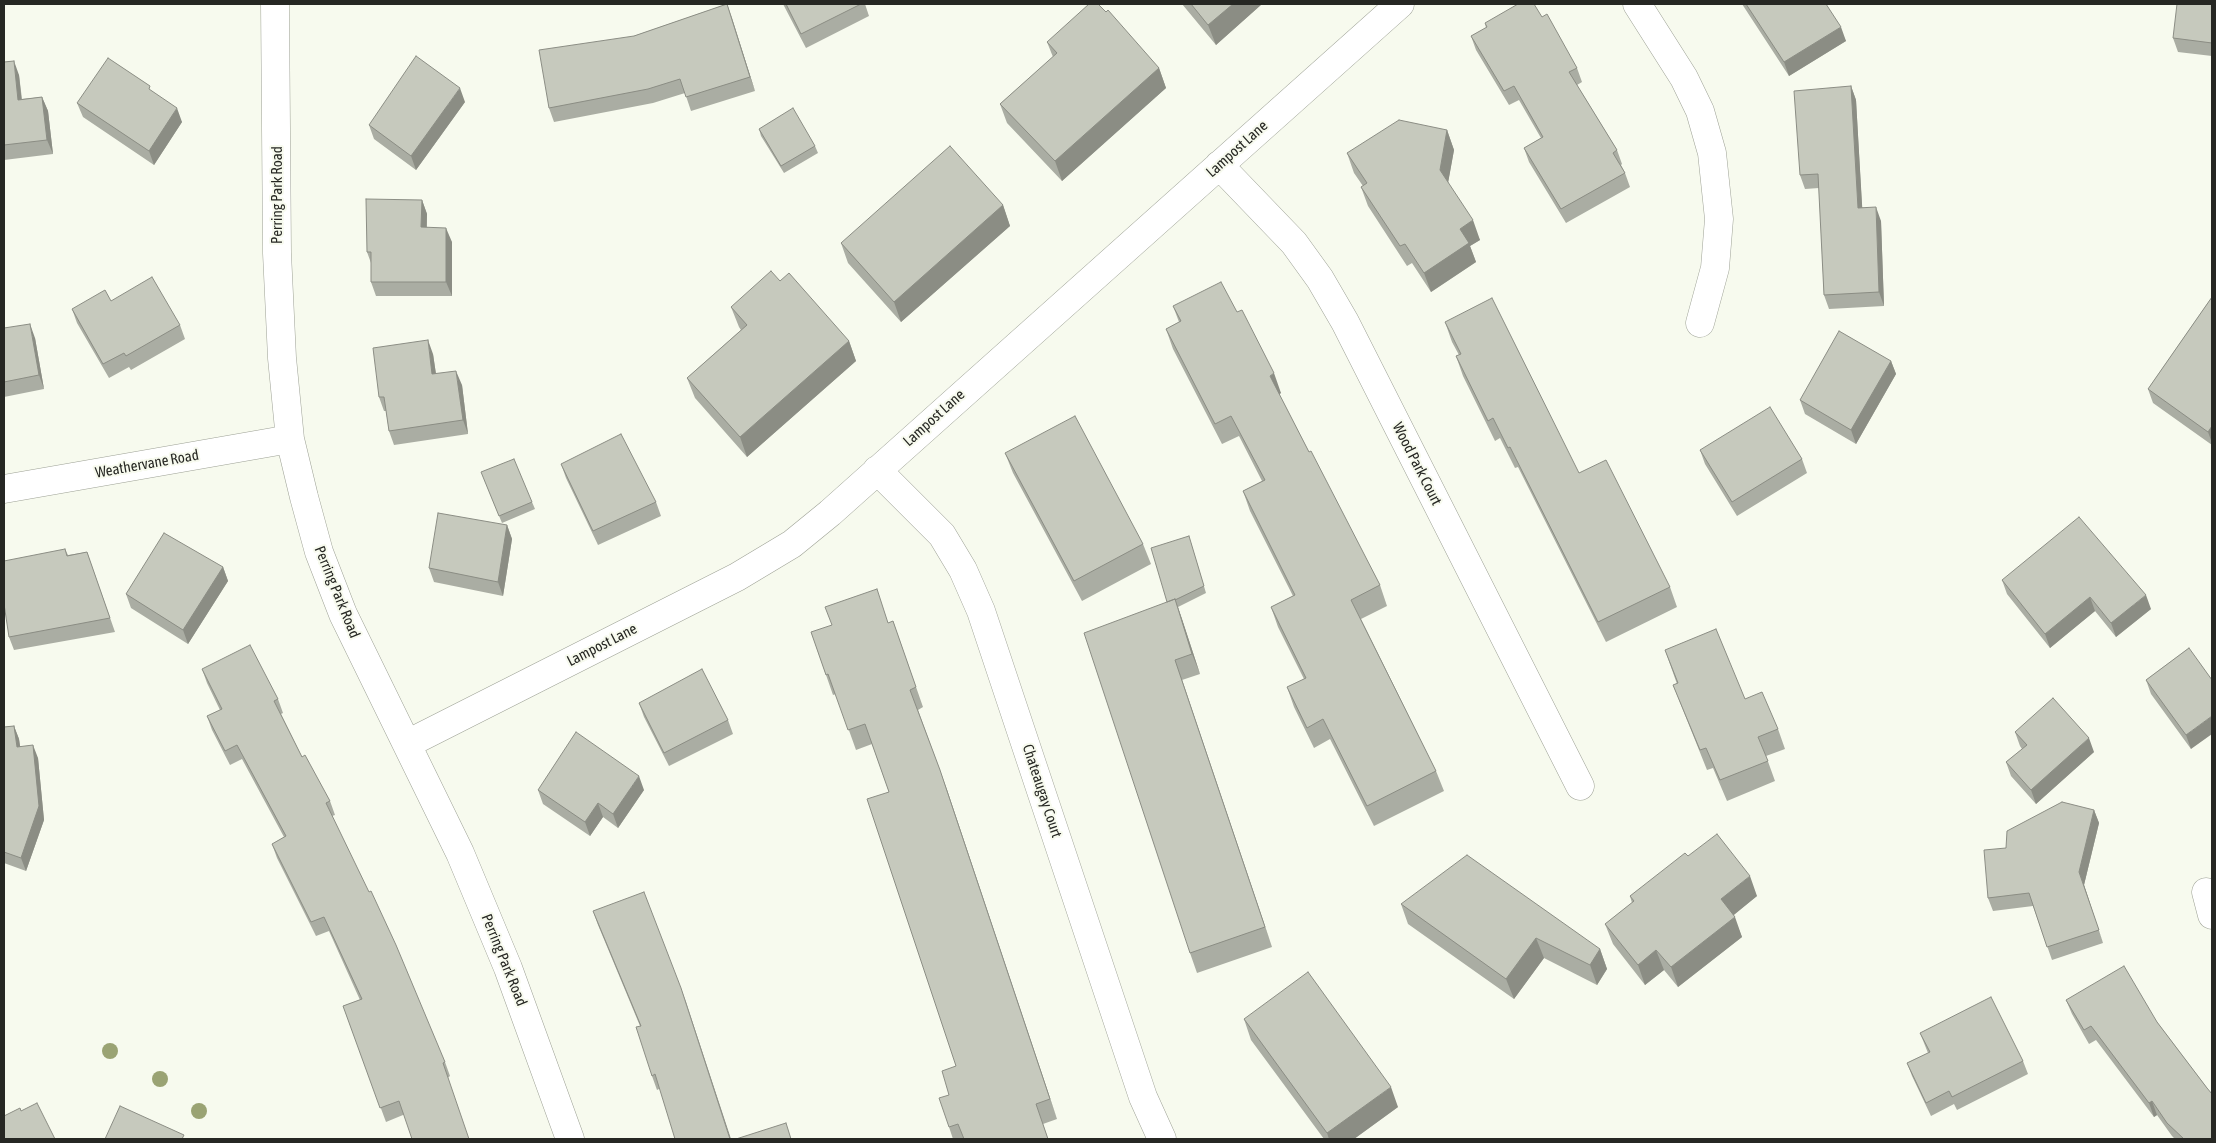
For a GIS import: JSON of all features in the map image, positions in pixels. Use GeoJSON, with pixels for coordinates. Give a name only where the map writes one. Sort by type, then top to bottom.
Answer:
{"type":"FeatureCollection","features":[{"type":"Feature","properties":{"kind":"street","name":"Perring Park Road"},"geometry":{"type":"LineString","coordinates":[[276,4],[277,254],[282,358],[290,439],[304,497],[322,560],[343,614],[460,853],[504,959],[551,1082],[570,1139]]}},
{"type":"Feature","properties":{"kind":"street","name":"Lampost Lane"},"geometry":{"type":"LineString","coordinates":[[407,744],[737,577],[792,544],[830,513],[1400,4]]}},
{"type":"Feature","properties":{"kind":"street"},"geometry":{"type":"LineString","coordinates":[[1636,4],[1684,78],[1700,111],[1712,153],[1719,219],[1715,268],[1700,323]]}},
{"type":"Feature","properties":{"kind":"street","name":"Wood Park Court"},"geometry":{"type":"LineString","coordinates":[[1219,165],[1294,243],[1320,279],[1341,314],[1580,786]]}},
{"type":"Feature","properties":{"kind":"street","name":"Weathervane Road"},"geometry":{"type":"LineString","coordinates":[[4,489],[290,439]]}},
{"type":"Feature","properties":{"kind":"street","name":"Chateaugay Court"},"geometry":{"type":"LineString","coordinates":[[876,470],[942,535],[963,570],[981,611],[1143,1097],[1162,1139]]}},
{"type":"Feature","properties":{"kind":"building"},"geometry":{"type":"Polygon","coordinates":[[[727,4],[750,77],[686,97],[680,79],[648,89],[549,108],[539,50],[634,36],[727,4]]]}},
{"type":"Feature","properties":{"kind":"building"},"geometry":{"type":"Polygon","coordinates":[[[786,4],[861,4],[801,34],[786,4]]]}},
{"type":"Feature","properties":{"kind":"building"},"geometry":{"type":"Polygon","coordinates":[[[1089,4],[1098,4],[1106,12],[1108,10],[1159,68],[1055,161],[1000,104],[1057,53],[1047,42],[1089,4]]]}},
{"type":"Feature","properties":{"kind":"building"},"geometry":{"type":"Polygon","coordinates":[[[1191,4],[1233,4],[1208,25],[1191,4]]]}},
{"type":"Feature","properties":{"kind":"building"},"geometry":{"type":"Polygon","coordinates":[[[1518,4],[1534,4],[1542,17],[1547,14],[1577,68],[1569,72],[1617,150],[1613,153],[1625,173],[1561,209],[1524,148],[1543,137],[1514,86],[1504,91],[1471,36],[1487,27],[1485,23],[1518,4]]]}},
{"type":"Feature","properties":{"kind":"building"},"geometry":{"type":"Polygon","coordinates":[[[1746,4],[1826,4],[1841,27],[1784,62],[1746,4]]]}},
{"type":"Feature","properties":{"kind":"building"},"geometry":{"type":"Polygon","coordinates":[[[2177,4],[2212,4],[2212,43],[2173,38],[2177,4]]]}},
{"type":"Feature","properties":{"kind":"building"},"geometry":{"type":"Polygon","coordinates":[[[416,56],[460,88],[411,156],[369,125],[416,56]]]}},
{"type":"Feature","properties":{"kind":"building"},"geometry":{"type":"Polygon","coordinates":[[[108,58],[150,86],[149,89],[177,108],[149,151],[77,103],[108,58]]]}},
{"type":"Feature","properties":{"kind":"building"},"geometry":{"type":"Polygon","coordinates":[[[14,61],[18,100],[42,97],[47,140],[4,145],[4,62],[14,61]]]}},
{"type":"Feature","properties":{"kind":"building"},"geometry":{"type":"Polygon","coordinates":[[[1851,86],[1858,208],[1876,207],[1879,292],[1824,295],[1818,174],[1800,175],[1794,91],[1851,86]]]}},
{"type":"Feature","properties":{"kind":"building"},"geometry":{"type":"Polygon","coordinates":[[[793,108],[815,146],[781,166],[759,129],[793,108]]]}},
{"type":"Feature","properties":{"kind":"building"},"geometry":{"type":"Polygon","coordinates":[[[1399,120],[1447,130],[1440,170],[1473,220],[1460,229],[1469,243],[1424,273],[1405,244],[1400,246],[1361,187],[1367,183],[1347,153],[1399,120]]]}},
{"type":"Feature","properties":{"kind":"building"},"geometry":{"type":"Polygon","coordinates":[[[950,146],[1003,205],[894,302],[841,243],[950,146]]]}},
{"type":"Feature","properties":{"kind":"building"},"geometry":{"type":"Polygon","coordinates":[[[366,199],[422,200],[421,227],[446,228],[446,282],[371,282],[371,252],[367,252],[366,199]]]}},
{"type":"Feature","properties":{"kind":"building"},"geometry":{"type":"Polygon","coordinates":[[[771,271],[780,281],[789,273],[849,341],[740,437],[687,378],[747,325],[731,307],[771,271]]]}},
{"type":"Feature","properties":{"kind":"building"},"geometry":{"type":"Polygon","coordinates":[[[152,277],[180,325],[126,356],[124,353],[103,364],[72,309],[105,290],[111,301],[152,277]]]}},
{"type":"Feature","properties":{"kind":"building"},"geometry":{"type":"Polygon","coordinates":[[[1221,282],[1237,312],[1242,310],[1274,373],[1270,376],[1380,585],[1351,600],[1436,771],[1367,806],[1323,719],[1307,728],[1287,687],[1306,678],[1271,607],[1295,595],[1243,491],[1265,480],[1231,416],[1215,424],[1166,329],[1181,321],[1173,306],[1221,282]]]}},
{"type":"Feature","properties":{"kind":"building"},"geometry":{"type":"Polygon","coordinates":[[[2212,297],[2212,426],[2208,432],[2148,389],[2212,297]]]}},
{"type":"Feature","properties":{"kind":"building"},"geometry":{"type":"Polygon","coordinates":[[[1492,298],[1579,473],[1606,460],[1670,587],[1598,622],[1510,447],[1508,448],[1493,418],[1488,421],[1456,356],[1461,354],[1445,322],[1492,298]]]}},
{"type":"Feature","properties":{"kind":"building"},"geometry":{"type":"Polygon","coordinates":[[[30,324],[39,375],[4,382],[4,328],[30,324]]]}},
{"type":"Feature","properties":{"kind":"building"},"geometry":{"type":"Polygon","coordinates":[[[1839,331],[1891,361],[1851,430],[1800,400],[1839,331]]]}},
{"type":"Feature","properties":{"kind":"building"},"geometry":{"type":"Polygon","coordinates":[[[428,340],[432,374],[456,371],[463,420],[389,431],[384,397],[379,397],[373,348],[428,340]]]}},
{"type":"Feature","properties":{"kind":"building"},"geometry":{"type":"Polygon","coordinates":[[[1770,407],[1802,459],[1732,502],[1700,450],[1770,407]]]}},
{"type":"Feature","properties":{"kind":"building"},"geometry":{"type":"Polygon","coordinates":[[[1075,416],[1143,544],[1074,581],[1005,453],[1075,416]]]}},
{"type":"Feature","properties":{"kind":"building"},"geometry":{"type":"Polygon","coordinates":[[[621,434],[656,502],[593,531],[561,464],[621,434]]]}},
{"type":"Feature","properties":{"kind":"building"},"geometry":{"type":"Polygon","coordinates":[[[514,459],[532,502],[499,516],[481,472],[514,459]]]}},
{"type":"Feature","properties":{"kind":"building"},"geometry":{"type":"Polygon","coordinates":[[[438,513],[507,525],[498,582],[429,568],[438,513]]]}},
{"type":"Feature","properties":{"kind":"building"},"geometry":{"type":"Polygon","coordinates":[[[2079,517],[2146,595],[2111,623],[2090,597],[2045,634],[2002,580],[2079,517]]]}},
{"type":"Feature","properties":{"kind":"building"},"geometry":{"type":"Polygon","coordinates":[[[164,533],[223,567],[183,630],[126,594],[164,533]]]}},
{"type":"Feature","properties":{"kind":"building"},"geometry":{"type":"Polygon","coordinates":[[[1189,536],[1204,586],[1167,602],[1151,548],[1189,536]]]}},
{"type":"Feature","properties":{"kind":"building"},"geometry":{"type":"Polygon","coordinates":[[[65,549],[67,556],[87,552],[110,618],[9,637],[4,604],[4,561],[65,549]]]}},
{"type":"Feature","properties":{"kind":"building"},"geometry":{"type":"Polygon","coordinates":[[[877,589],[888,623],[893,621],[916,687],[910,690],[940,770],[1050,1099],[1036,1104],[1048,1139],[964,1139],[958,1124],[949,1127],[939,1098],[949,1095],[942,1071],[956,1066],[867,799],[889,792],[865,724],[848,730],[811,632],[832,625],[825,607],[877,589]]]}},
{"type":"Feature","properties":{"kind":"building"},"geometry":{"type":"Polygon","coordinates":[[[1175,599],[1192,654],[1175,660],[1265,927],[1190,953],[1084,633],[1175,599]]]}},
{"type":"Feature","properties":{"kind":"building"},"geometry":{"type":"Polygon","coordinates":[[[1716,629],[1745,699],[1762,692],[1778,729],[1758,737],[1768,761],[1720,780],[1706,748],[1700,750],[1673,685],[1678,683],[1665,650],[1716,629]]]}},
{"type":"Feature","properties":{"kind":"building"},"geometry":{"type":"Polygon","coordinates":[[[250,645],[278,699],[274,701],[302,757],[305,755],[330,801],[326,803],[396,945],[445,1062],[443,1063],[469,1139],[412,1139],[399,1101],[380,1108],[343,1006],[362,999],[324,917],[311,922],[272,844],[286,836],[237,745],[225,751],[207,716],[222,709],[202,669],[250,645]]]}},
{"type":"Feature","properties":{"kind":"building"},"geometry":{"type":"Polygon","coordinates":[[[2189,648],[2212,680],[2212,716],[2186,735],[2146,680],[2189,648]]]}},
{"type":"Feature","properties":{"kind":"building"},"geometry":{"type":"Polygon","coordinates":[[[702,669],[728,720],[664,753],[639,703],[702,669]]]}},
{"type":"Feature","properties":{"kind":"building"},"geometry":{"type":"Polygon","coordinates":[[[2053,698],[2089,738],[2031,790],[2006,762],[2027,745],[2015,732],[2053,698]]]}},
{"type":"Feature","properties":{"kind":"building"},"geometry":{"type":"Polygon","coordinates":[[[14,726],[17,747],[33,745],[39,806],[21,858],[4,852],[4,727],[14,726]]]}},
{"type":"Feature","properties":{"kind":"building"},"geometry":{"type":"Polygon","coordinates":[[[576,732],[639,776],[613,814],[598,803],[585,822],[538,790],[576,732]]]}},
{"type":"Feature","properties":{"kind":"building"},"geometry":{"type":"Polygon","coordinates":[[[2062,802],[2094,810],[2079,872],[2099,930],[2047,947],[2029,893],[1988,898],[1984,850],[2006,848],[2007,831],[2062,802]]]}},
{"type":"Feature","properties":{"kind":"building"},"geometry":{"type":"Polygon","coordinates":[[[1717,834],[1750,876],[1721,899],[1735,917],[1671,967],[1656,950],[1638,965],[1605,924],[1634,901],[1630,896],[1685,853],[1688,856],[1717,834]]]}},
{"type":"Feature","properties":{"kind":"building"},"geometry":{"type":"Polygon","coordinates":[[[1467,855],[1600,949],[1590,965],[1536,938],[1506,979],[1401,904],[1467,855]]]}},
{"type":"Feature","properties":{"kind":"building"},"geometry":{"type":"Polygon","coordinates":[[[644,892],[681,988],[730,1139],[675,1139],[655,1074],[652,1076],[636,1027],[641,1026],[593,911],[644,892]]]}},
{"type":"Feature","properties":{"kind":"building"},"geometry":{"type":"Polygon","coordinates":[[[2124,966],[2157,1022],[2212,1094],[2212,1139],[2184,1139],[2167,1123],[2152,1101],[2149,1103],[2091,1026],[2084,1030],[2066,1000],[2124,966]]]}},
{"type":"Feature","properties":{"kind":"building"},"geometry":{"type":"Polygon","coordinates":[[[1308,972],[1391,1087],[1327,1133],[1244,1019],[1308,972]]]}},
{"type":"Feature","properties":{"kind":"building"},"geometry":{"type":"Polygon","coordinates":[[[1991,997],[2023,1061],[1952,1097],[1949,1091],[1926,1103],[1907,1063],[1930,1052],[1920,1033],[1991,997]]]}},
{"type":"Feature","properties":{"kind":"building"},"geometry":{"type":"Polygon","coordinates":[[[37,1103],[55,1139],[4,1139],[4,1116],[20,1108],[21,1111],[37,1103]]]}},
{"type":"Feature","properties":{"kind":"building"},"geometry":{"type":"Polygon","coordinates":[[[120,1106],[184,1135],[182,1139],[105,1139],[120,1106]]]}},
{"type":"Feature","properties":{"kind":"building"},"geometry":{"type":"Polygon","coordinates":[[[786,1123],[791,1139],[736,1139],[786,1123]]]}}]}
